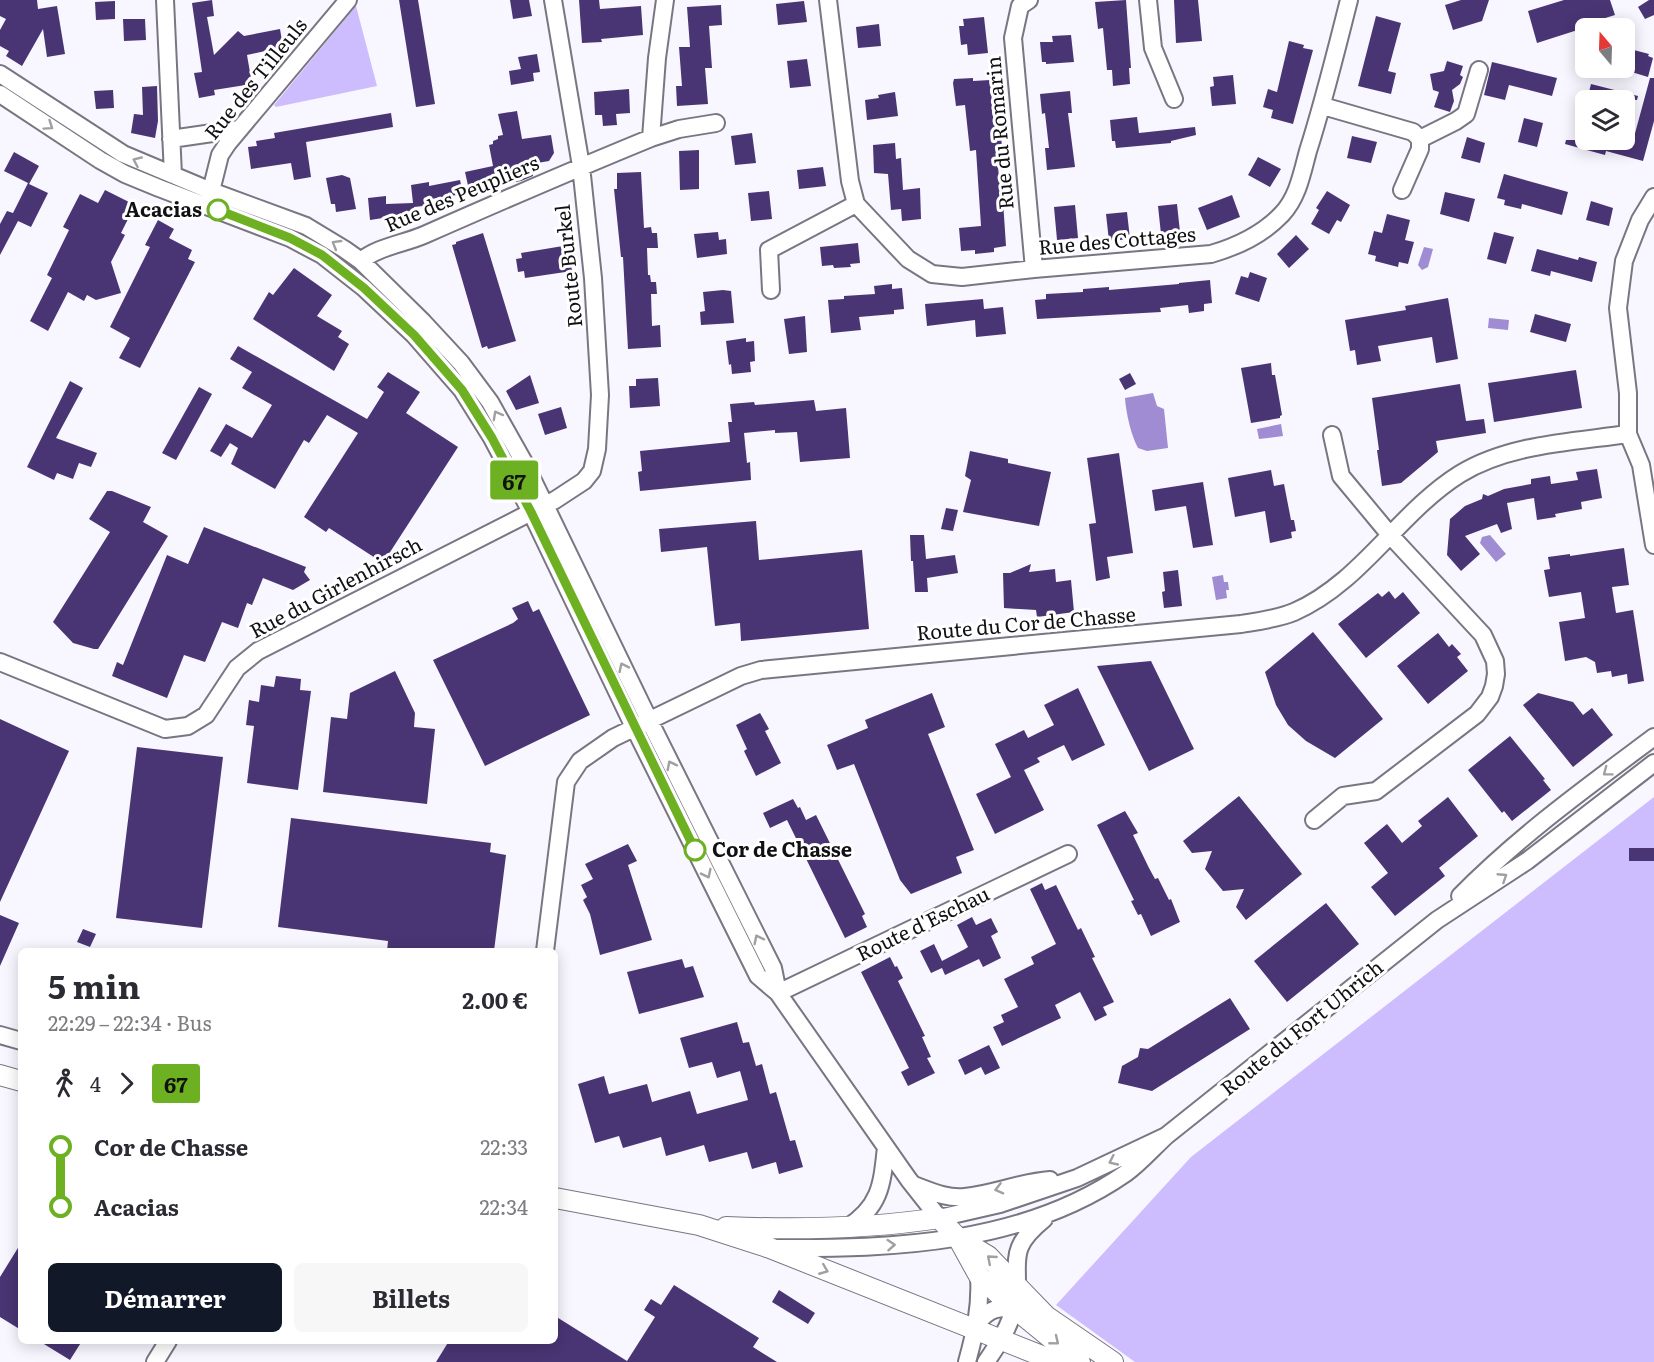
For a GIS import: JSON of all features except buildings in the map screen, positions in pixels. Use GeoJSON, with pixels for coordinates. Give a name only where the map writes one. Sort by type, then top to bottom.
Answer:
{"type":"FeatureCollection","features":[{"type":"Feature","properties":{"kind":"main road"},"geometry":{"type":"LineString","coordinates":[[0,1075],[18,1081]]}},
{"type":"Feature","properties":{"kind":"main road","name":"Route du Fort Uhrich"},"geometry":{"type":"LineString","coordinates":[[558,1199],[699,1226],[770,1248]]}},
{"type":"Feature","properties":{"kind":"main road"},"geometry":{"type":"LineString","coordinates":[[939,1218],[958,1238],[979,1276],[1080,1362]]}},
{"type":"Feature","properties":{"kind":"main road","name":"Route du Fort Uhrich"},"geometry":{"type":"LineString","coordinates":[[699,1226],[773,1229],[847,1228],[893,1225],[939,1218]]}},
{"type":"Feature","properties":{"kind":"main road"},"geometry":{"type":"LineString","coordinates":[[958,1238],[988,1256],[1046,1316],[1113,1362]]}},
{"type":"Feature","properties":{"kind":"main road"},"geometry":{"type":"LineString","coordinates":[[770,1248],[977,1326],[1000,1339],[1057,1362]]}},
{"type":"Feature","properties":{"kind":"street"},"geometry":{"type":"LineString","coordinates":[[165,0],[173,175]]}},
{"type":"Feature","properties":{"kind":"street","name":"Rue des Tilleuls"},"geometry":{"type":"LineString","coordinates":[[211,191],[220,155],[228,143],[348,0]]}},
{"type":"Feature","properties":{"kind":"street","name":"Route Burkel"},"geometry":{"type":"LineString","coordinates":[[537,508],[568,493],[588,477],[597,449],[600,395],[596,313],[581,166],[553,0]]}},
{"type":"Feature","properties":{"kind":"street"},"geometry":{"type":"LineString","coordinates":[[651,138],[657,58],[665,0]]}},
{"type":"Feature","properties":{"kind":"street"},"geometry":{"type":"LineString","coordinates":[[771,290],[768,250],[856,204],[847,159],[828,0]]}},
{"type":"Feature","properties":{"kind":"street","name":"Rue du Romarin"},"geometry":{"type":"LineString","coordinates":[[1029,0],[1020,6],[1013,38],[1034,269]]}},
{"type":"Feature","properties":{"kind":"street"},"geometry":{"type":"LineString","coordinates":[[1148,0],[1153,48],[1174,99]]}},
{"type":"Feature","properties":{"kind":"street","name":"Rue des Cottages"},"geometry":{"type":"LineString","coordinates":[[856,204],[908,259],[932,274],[962,277],[1211,255],[1238,246],[1263,231],[1283,213],[1298,189],[1323,106],[1349,0]]}},
{"type":"Feature","properties":{"kind":"street"},"geometry":{"type":"LineString","coordinates":[[1420,139],[1466,114],[1479,70]]}},
{"type":"Feature","properties":{"kind":"street"},"geometry":{"type":"LineString","coordinates":[[0,74],[123,154],[211,191],[306,226],[361,261],[423,321],[461,363],[490,402],[526,466],[537,508]]}},
{"type":"Feature","properties":{"kind":"street"},"geometry":{"type":"LineString","coordinates":[[0,94],[125,174],[290,238],[322,255],[364,288],[414,335],[462,390],[537,508],[641,724],[773,968],[778,993],[912,1184],[939,1218]]}},
{"type":"Feature","properties":{"kind":"street"},"geometry":{"type":"LineString","coordinates":[[1323,106],[1413,132],[1420,139],[1420,149],[1402,190]]}},
{"type":"Feature","properties":{"kind":"street","name":"Rue des Peupliers"},"geometry":{"type":"LineString","coordinates":[[361,261],[368,255],[417,238],[651,138],[679,129],[716,123]]}},
{"type":"Feature","properties":{"kind":"street"},"geometry":{"type":"LineString","coordinates":[[171,139],[240,129]]}},
{"type":"Feature","properties":{"kind":"street"},"geometry":{"type":"LineString","coordinates":[[1654,197],[1640,220],[1631,242],[1621,279],[1618,308],[1628,393],[1628,434],[1641,465],[1654,545]]}},
{"type":"Feature","properties":{"kind":"street","name":"Route du Cor de Chasse"},"geometry":{"type":"LineString","coordinates":[[545,948],[566,782],[580,760],[641,724],[741,676],[761,670],[1264,621],[1295,612],[1311,603],[1348,575],[1445,484],[1482,463],[1521,450],[1628,434]]}},
{"type":"Feature","properties":{"kind":"street"},"geometry":{"type":"LineString","coordinates":[[1314,820],[1343,796],[1376,791],[1477,714],[1486,704],[1494,686],[1496,674],[1495,661],[1483,635],[1390,536],[1341,476],[1332,435]]}},
{"type":"Feature","properties":{"kind":"street","name":"Rue du Girlenhirsch"},"geometry":{"type":"LineString","coordinates":[[0,662],[165,729],[188,726],[206,715],[237,668],[258,651],[537,508]]}},
{"type":"Feature","properties":{"kind":"street","name":"Route du Fort Uhrich"},"geometry":{"type":"LineString","coordinates":[[1437,920],[1483,873],[1551,814],[1654,736]]}},
{"type":"Feature","properties":{"kind":"street","name":"Route du Fort Uhrich"},"geometry":{"type":"LineString","coordinates":[[770,1248],[836,1248],[958,1238],[1000,1230],[1051,1213],[1087,1196],[1128,1172],[1166,1136],[1437,920],[1527,861],[1654,763]]}},
{"type":"Feature","properties":{"kind":"street","name":"Route d'Eschau"},"geometry":{"type":"LineString","coordinates":[[778,993],[1068,854]]}},
{"type":"Feature","properties":{"kind":"street"},"geometry":{"type":"LineString","coordinates":[[0,1035],[18,1040]]}},
{"type":"Feature","properties":{"kind":"street","name":"Route du Fort Uhrich"},"geometry":{"type":"LineString","coordinates":[[939,1218],[1000,1204],[1077,1178],[1166,1136]]}},
{"type":"Feature","properties":{"kind":"street"},"geometry":{"type":"LineString","coordinates":[[847,1228],[867,1212],[882,1187],[886,1147]]}},
{"type":"Feature","properties":{"kind":"street","name":"Route du Fort Uhrich"},"geometry":{"type":"LineString","coordinates":[[912,1184],[937,1194],[964,1198],[1033,1181],[1077,1178]]}},
{"type":"Feature","properties":{"kind":"street"},"geometry":{"type":"LineString","coordinates":[[986,1362],[1000,1339],[1014,1308],[1018,1287],[1016,1262],[1022,1240],[1029,1230],[1051,1213]]}},
{"type":"Feature","properties":{"kind":"street"},"geometry":{"type":"LineString","coordinates":[[967,1362],[977,1326],[980,1297],[979,1276]]}},
{"type":"Feature","properties":{"kind":"street"},"geometry":{"type":"LineString","coordinates":[[977,1326],[987,1311],[996,1308],[1028,1309],[1046,1316]]}},
{"type":"Feature","properties":{"kind":"street"},"geometry":{"type":"LineString","coordinates":[[155,1362],[166,1344]]}},
{"type":"Feature","properties":{"kind":"shaded area"},"geometry":{"type":"Polygon","coordinates":[[[356,6],[377,86],[276,107],[274,105],[356,6]]]}},
{"type":"Feature","properties":{"kind":"shaded area"},"geometry":{"type":"Polygon","coordinates":[[[1424,247],[1433,249],[1428,267],[1422,270],[1418,265],[1424,247]]]}},
{"type":"Feature","properties":{"kind":"shaded area"},"geometry":{"type":"Polygon","coordinates":[[[1489,318],[1509,320],[1508,330],[1488,328],[1489,318]]]}},
{"type":"Feature","properties":{"kind":"shaded area"},"geometry":{"type":"Polygon","coordinates":[[[1153,393],[1157,406],[1164,409],[1168,448],[1147,451],[1138,448],[1135,443],[1125,398],[1153,393]]]}},
{"type":"Feature","properties":{"kind":"shaded area"},"geometry":{"type":"Polygon","coordinates":[[[1281,424],[1283,436],[1259,439],[1257,429],[1281,424]]]}},
{"type":"Feature","properties":{"kind":"shaded area"},"geometry":{"type":"Polygon","coordinates":[[[1490,535],[1506,554],[1496,562],[1480,543],[1482,537],[1490,535]]]}},
{"type":"Feature","properties":{"kind":"shaded area"},"geometry":{"type":"Polygon","coordinates":[[[1223,575],[1224,582],[1228,582],[1227,598],[1216,600],[1212,577],[1223,575]]]}},
{"type":"Feature","properties":{"kind":"shaded area"},"geometry":{"type":"Polygon","coordinates":[[[1654,797],[1654,1362],[1135,1362],[1056,1305],[1191,1157],[1654,797]]]}},
{"type":"Feature","properties":{"kind":"bus line","name":"67"},"geometry":{"type":"LineString","coordinates":[[218,210],[290,238],[322,255],[364,288],[414,335],[462,390],[492,438],[531,512],[695,850]]}},
{"type":"Feature","properties":{"kind":"place","name":"Acacias"},"geometry":{"type":"Point","coordinates":[218,210]}},
{"type":"Feature","properties":{"kind":"place","name":"Cor de Chasse"},"geometry":{"type":"Point","coordinates":[695,850]}}]}
